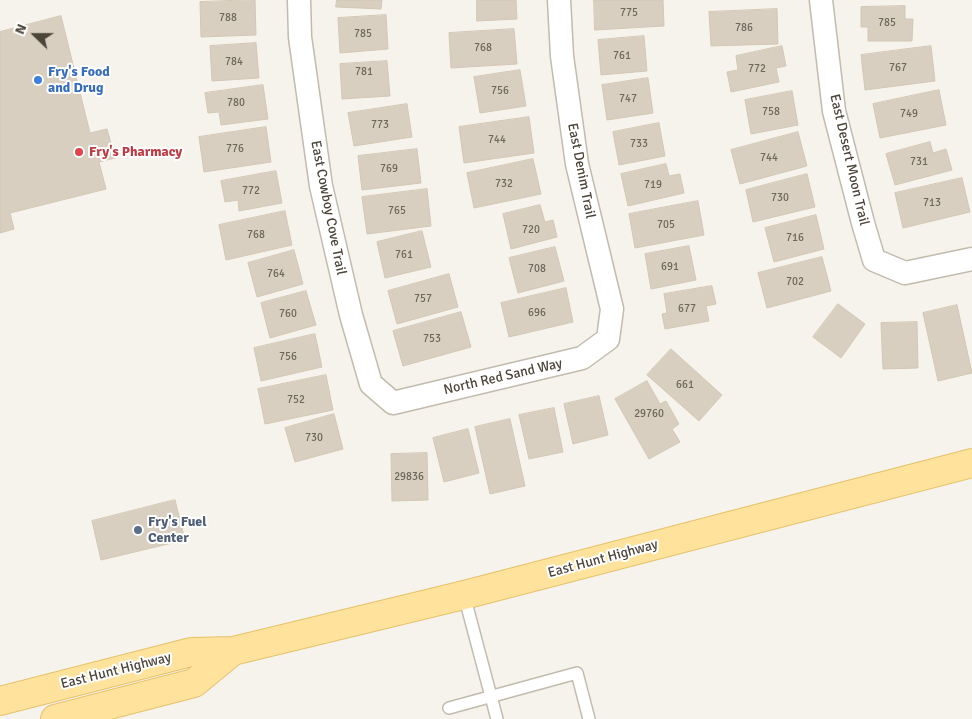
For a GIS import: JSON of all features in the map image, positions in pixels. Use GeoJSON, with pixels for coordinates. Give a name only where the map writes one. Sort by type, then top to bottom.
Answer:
{"type":"FeatureCollection","features":[{"type":"Feature","properties":{"kind":"main road","name":"East Hunt Highway"},"geometry":{"type":"LineString","coordinates":[[0,701],[192,652],[233,650],[464,595],[972,463]]}},
{"type":"Feature","properties":{"kind":"main road","name":"East Hunt Highway"},"geometry":{"type":"LineString","coordinates":[[55,719],[194,683],[233,650]]}},
{"type":"Feature","properties":{"kind":"street","name":"East Cowboy Cove Trail"},"geometry":{"type":"LineString","coordinates":[[300,0],[300,37],[321,186],[351,315],[371,384],[393,403]]}},
{"type":"Feature","properties":{"kind":"street","name":"East Denim Trail"},"geometry":{"type":"LineString","coordinates":[[559,0],[562,56],[576,164],[612,309],[608,339]]}},
{"type":"Feature","properties":{"kind":"street","name":"East Desert Moon Trail"},"geometry":{"type":"LineString","coordinates":[[821,0],[834,111],[874,260],[905,273],[972,259]]}},
{"type":"Feature","properties":{"kind":"street","name":"North Red Sand Way"},"geometry":{"type":"LineString","coordinates":[[393,403],[582,358],[608,339]]}},
{"type":"Feature","properties":{"kind":"lane"},"geometry":{"type":"LineString","coordinates":[[464,595],[497,719]]}},
{"type":"Feature","properties":{"kind":"lane"},"geometry":{"type":"LineString","coordinates":[[449,708],[576,673],[589,719]]}},
{"type":"Feature","properties":{"kind":"building"},"geometry":{"type":"Polygon","coordinates":[[[255,0],[256,35],[201,37],[200,2],[255,0]]]}},
{"type":"Feature","properties":{"kind":"building"},"geometry":{"type":"Polygon","coordinates":[[[337,0],[382,0],[381,9],[336,7],[337,0]]]}},
{"type":"Feature","properties":{"kind":"building"},"geometry":{"type":"Polygon","coordinates":[[[477,0],[516,0],[517,19],[477,21],[477,0]]]}},
{"type":"Feature","properties":{"kind":"building"},"geometry":{"type":"Polygon","coordinates":[[[594,0],[663,0],[664,26],[595,30],[594,0]]]}},
{"type":"Feature","properties":{"kind":"building"},"geometry":{"type":"Polygon","coordinates":[[[905,6],[905,19],[913,19],[912,41],[868,41],[868,27],[861,27],[861,7],[905,6]]]}},
{"type":"Feature","properties":{"kind":"building"},"geometry":{"type":"Polygon","coordinates":[[[777,9],[778,44],[711,46],[709,12],[777,9]]]}},
{"type":"Feature","properties":{"kind":"building"},"geometry":{"type":"Polygon","coordinates":[[[386,15],[388,49],[340,53],[338,18],[386,15]]]}},
{"type":"Feature","properties":{"kind":"building","name":"Fry's Food and Drug"},"geometry":{"type":"Polygon","coordinates":[[[61,16],[90,133],[107,129],[115,158],[99,162],[106,189],[10,213],[14,229],[0,233],[0,32],[61,16]]]}},
{"type":"Feature","properties":{"kind":"building"},"geometry":{"type":"Polygon","coordinates":[[[514,29],[517,64],[451,68],[449,33],[514,29]]]}},
{"type":"Feature","properties":{"kind":"building"},"geometry":{"type":"Polygon","coordinates":[[[644,36],[647,71],[601,75],[598,40],[644,36]]]}},
{"type":"Feature","properties":{"kind":"building"},"geometry":{"type":"Polygon","coordinates":[[[256,43],[259,78],[212,81],[210,46],[256,43]]]}},
{"type":"Feature","properties":{"kind":"building"},"geometry":{"type":"Polygon","coordinates":[[[782,46],[786,66],[776,68],[779,82],[731,92],[727,72],[738,70],[736,56],[782,46]]]}},
{"type":"Feature","properties":{"kind":"building"},"geometry":{"type":"Polygon","coordinates":[[[931,46],[935,81],[865,90],[861,55],[931,46]]]}},
{"type":"Feature","properties":{"kind":"building"},"geometry":{"type":"Polygon","coordinates":[[[387,61],[390,96],[342,99],[340,64],[387,61]]]}},
{"type":"Feature","properties":{"kind":"building"},"geometry":{"type":"Polygon","coordinates":[[[520,70],[526,106],[480,113],[474,77],[520,70]]]}},
{"type":"Feature","properties":{"kind":"building"},"geometry":{"type":"Polygon","coordinates":[[[648,78],[653,113],[607,120],[602,85],[648,78]]]}},
{"type":"Feature","properties":{"kind":"building"},"geometry":{"type":"Polygon","coordinates":[[[263,85],[268,119],[221,125],[219,112],[208,113],[205,93],[263,85]]]}},
{"type":"Feature","properties":{"kind":"building"},"geometry":{"type":"Polygon","coordinates":[[[939,90],[946,125],[880,138],[873,104],[939,90]]]}},
{"type":"Feature","properties":{"kind":"building"},"geometry":{"type":"Polygon","coordinates":[[[792,91],[798,125],[751,134],[745,100],[792,91]]]}},
{"type":"Feature","properties":{"kind":"building"},"geometry":{"type":"Polygon","coordinates":[[[407,104],[412,137],[354,146],[348,113],[407,104]]]}},
{"type":"Feature","properties":{"kind":"building"},"geometry":{"type":"Polygon","coordinates":[[[529,117],[534,153],[464,163],[459,127],[529,117]]]}},
{"type":"Feature","properties":{"kind":"building"},"geometry":{"type":"Polygon","coordinates":[[[659,123],[665,156],[619,165],[613,132],[659,123]]]}},
{"type":"Feature","properties":{"kind":"building"},"geometry":{"type":"Polygon","coordinates":[[[266,127],[271,162],[204,172],[199,137],[266,127]]]}},
{"type":"Feature","properties":{"kind":"building"},"geometry":{"type":"Polygon","coordinates":[[[798,132],[807,166],[740,184],[731,150],[798,132]]]}},
{"type":"Feature","properties":{"kind":"building"},"geometry":{"type":"Polygon","coordinates":[[[930,142],[933,153],[946,149],[952,170],[895,185],[886,154],[930,142]]]}},
{"type":"Feature","properties":{"kind":"building"},"geometry":{"type":"Polygon","coordinates":[[[417,149],[421,183],[362,190],[358,156],[417,149]]]}},
{"type":"Feature","properties":{"kind":"building"},"geometry":{"type":"Polygon","coordinates":[[[533,159],[541,194],[474,208],[467,173],[533,159]]]}},
{"type":"Feature","properties":{"kind":"building"},"geometry":{"type":"Polygon","coordinates":[[[666,164],[669,176],[680,174],[684,193],[628,206],[621,174],[666,164]]]}},
{"type":"Feature","properties":{"kind":"building"},"geometry":{"type":"Polygon","coordinates":[[[276,171],[282,203],[239,211],[238,200],[225,202],[221,181],[276,171]]]}},
{"type":"Feature","properties":{"kind":"building"},"geometry":{"type":"Polygon","coordinates":[[[807,174],[815,207],[753,222],[746,190],[807,174]]]}},
{"type":"Feature","properties":{"kind":"building"},"geometry":{"type":"Polygon","coordinates":[[[962,178],[970,212],[903,228],[895,193],[962,178]]]}},
{"type":"Feature","properties":{"kind":"building"},"geometry":{"type":"Polygon","coordinates":[[[427,189],[431,226],[367,234],[362,197],[427,189]]]}},
{"type":"Feature","properties":{"kind":"building"},"geometry":{"type":"Polygon","coordinates":[[[698,201],[704,235],[635,248],[629,214],[698,201]]]}},
{"type":"Feature","properties":{"kind":"building"},"geometry":{"type":"Polygon","coordinates":[[[540,205],[545,222],[553,220],[557,237],[511,249],[503,214],[540,205]]]}},
{"type":"Feature","properties":{"kind":"building"},"geometry":{"type":"Polygon","coordinates":[[[285,211],[292,245],[226,260],[219,225],[285,211]]]}},
{"type":"Feature","properties":{"kind":"building"},"geometry":{"type":"Polygon","coordinates":[[[816,215],[824,249],[774,262],[765,228],[816,215]]]}},
{"type":"Feature","properties":{"kind":"building"},"geometry":{"type":"Polygon","coordinates":[[[422,231],[431,267],[385,278],[377,242],[422,231]]]}},
{"type":"Feature","properties":{"kind":"building"},"geometry":{"type":"Polygon","coordinates":[[[689,246],[696,280],[651,289],[645,254],[689,246]]]}},
{"type":"Feature","properties":{"kind":"building"},"geometry":{"type":"Polygon","coordinates":[[[555,247],[564,281],[518,293],[509,258],[555,247]]]}},
{"type":"Feature","properties":{"kind":"building"},"geometry":{"type":"Polygon","coordinates":[[[294,250],[303,284],[257,297],[248,263],[294,250]]]}},
{"type":"Feature","properties":{"kind":"building"},"geometry":{"type":"Polygon","coordinates":[[[822,257],[831,291],[767,308],[758,273],[822,257]]]}},
{"type":"Feature","properties":{"kind":"building"},"geometry":{"type":"Polygon","coordinates":[[[449,274],[458,307],[397,324],[388,291],[449,274]]]}},
{"type":"Feature","properties":{"kind":"building"},"geometry":{"type":"Polygon","coordinates":[[[712,286],[716,304],[706,306],[709,321],[665,329],[662,314],[667,313],[664,294],[712,286]]]}},
{"type":"Feature","properties":{"kind":"building"},"geometry":{"type":"Polygon","coordinates":[[[566,288],[573,322],[509,337],[501,303],[566,288]]]}},
{"type":"Feature","properties":{"kind":"building"},"geometry":{"type":"Polygon","coordinates":[[[306,291],[316,325],[270,338],[261,303],[306,291]]]}},
{"type":"Feature","properties":{"kind":"building"},"geometry":{"type":"Polygon","coordinates":[[[838,304],[865,324],[841,358],[813,337],[838,304]]]}},
{"type":"Feature","properties":{"kind":"building"},"geometry":{"type":"Polygon","coordinates":[[[957,305],[972,373],[938,381],[923,313],[957,305]]]}},
{"type":"Feature","properties":{"kind":"building"},"geometry":{"type":"Polygon","coordinates":[[[461,312],[471,347],[403,366],[393,331],[461,312]]]}},
{"type":"Feature","properties":{"kind":"building"},"geometry":{"type":"Polygon","coordinates":[[[917,322],[918,368],[883,369],[881,323],[917,322]]]}},
{"type":"Feature","properties":{"kind":"building"},"geometry":{"type":"Polygon","coordinates":[[[315,334],[322,367],[261,381],[254,348],[315,334]]]}},
{"type":"Feature","properties":{"kind":"building"},"geometry":{"type":"Polygon","coordinates":[[[671,349],[722,395],[699,421],[647,375],[671,349]]]}},
{"type":"Feature","properties":{"kind":"building"},"geometry":{"type":"Polygon","coordinates":[[[326,375],[333,410],[265,424],[258,389],[326,375]]]}},
{"type":"Feature","properties":{"kind":"building"},"geometry":{"type":"Polygon","coordinates":[[[647,381],[660,404],[666,401],[679,424],[672,429],[680,442],[649,459],[615,399],[647,381]]]}},
{"type":"Feature","properties":{"kind":"building"},"geometry":{"type":"Polygon","coordinates":[[[599,396],[608,435],[573,444],[564,404],[599,396]]]}},
{"type":"Feature","properties":{"kind":"building"},"geometry":{"type":"Polygon","coordinates":[[[554,408],[563,452],[529,459],[519,415],[554,408]]]}},
{"type":"Feature","properties":{"kind":"building"},"geometry":{"type":"Polygon","coordinates":[[[334,414],[343,449],[295,462],[285,428],[334,414]]]}},
{"type":"Feature","properties":{"kind":"building"},"geometry":{"type":"Polygon","coordinates":[[[510,419],[525,486],[490,494],[475,427],[510,419]]]}},
{"type":"Feature","properties":{"kind":"building"},"geometry":{"type":"Polygon","coordinates":[[[468,429],[479,473],[444,482],[433,438],[468,429]]]}},
{"type":"Feature","properties":{"kind":"building"},"geometry":{"type":"Polygon","coordinates":[[[427,453],[428,500],[392,501],[391,454],[427,453]]]}},
{"type":"Feature","properties":{"kind":"building","name":"Fry's Fuel Center"},"geometry":{"type":"Polygon","coordinates":[[[175,500],[185,540],[101,560],[92,521],[175,500]]]}},
{"type":"Feature","properties":{"kind":"place","name":"Fry's Food and Drug"},"geometry":{"type":"Point","coordinates":[38,80]}},
{"type":"Feature","properties":{"kind":"place","name":"Fry's Pharmacy"},"geometry":{"type":"Point","coordinates":[79,152]}},
{"type":"Feature","properties":{"kind":"place","name":"Fry's Fuel Center"},"geometry":{"type":"Point","coordinates":[138,530]}}]}
